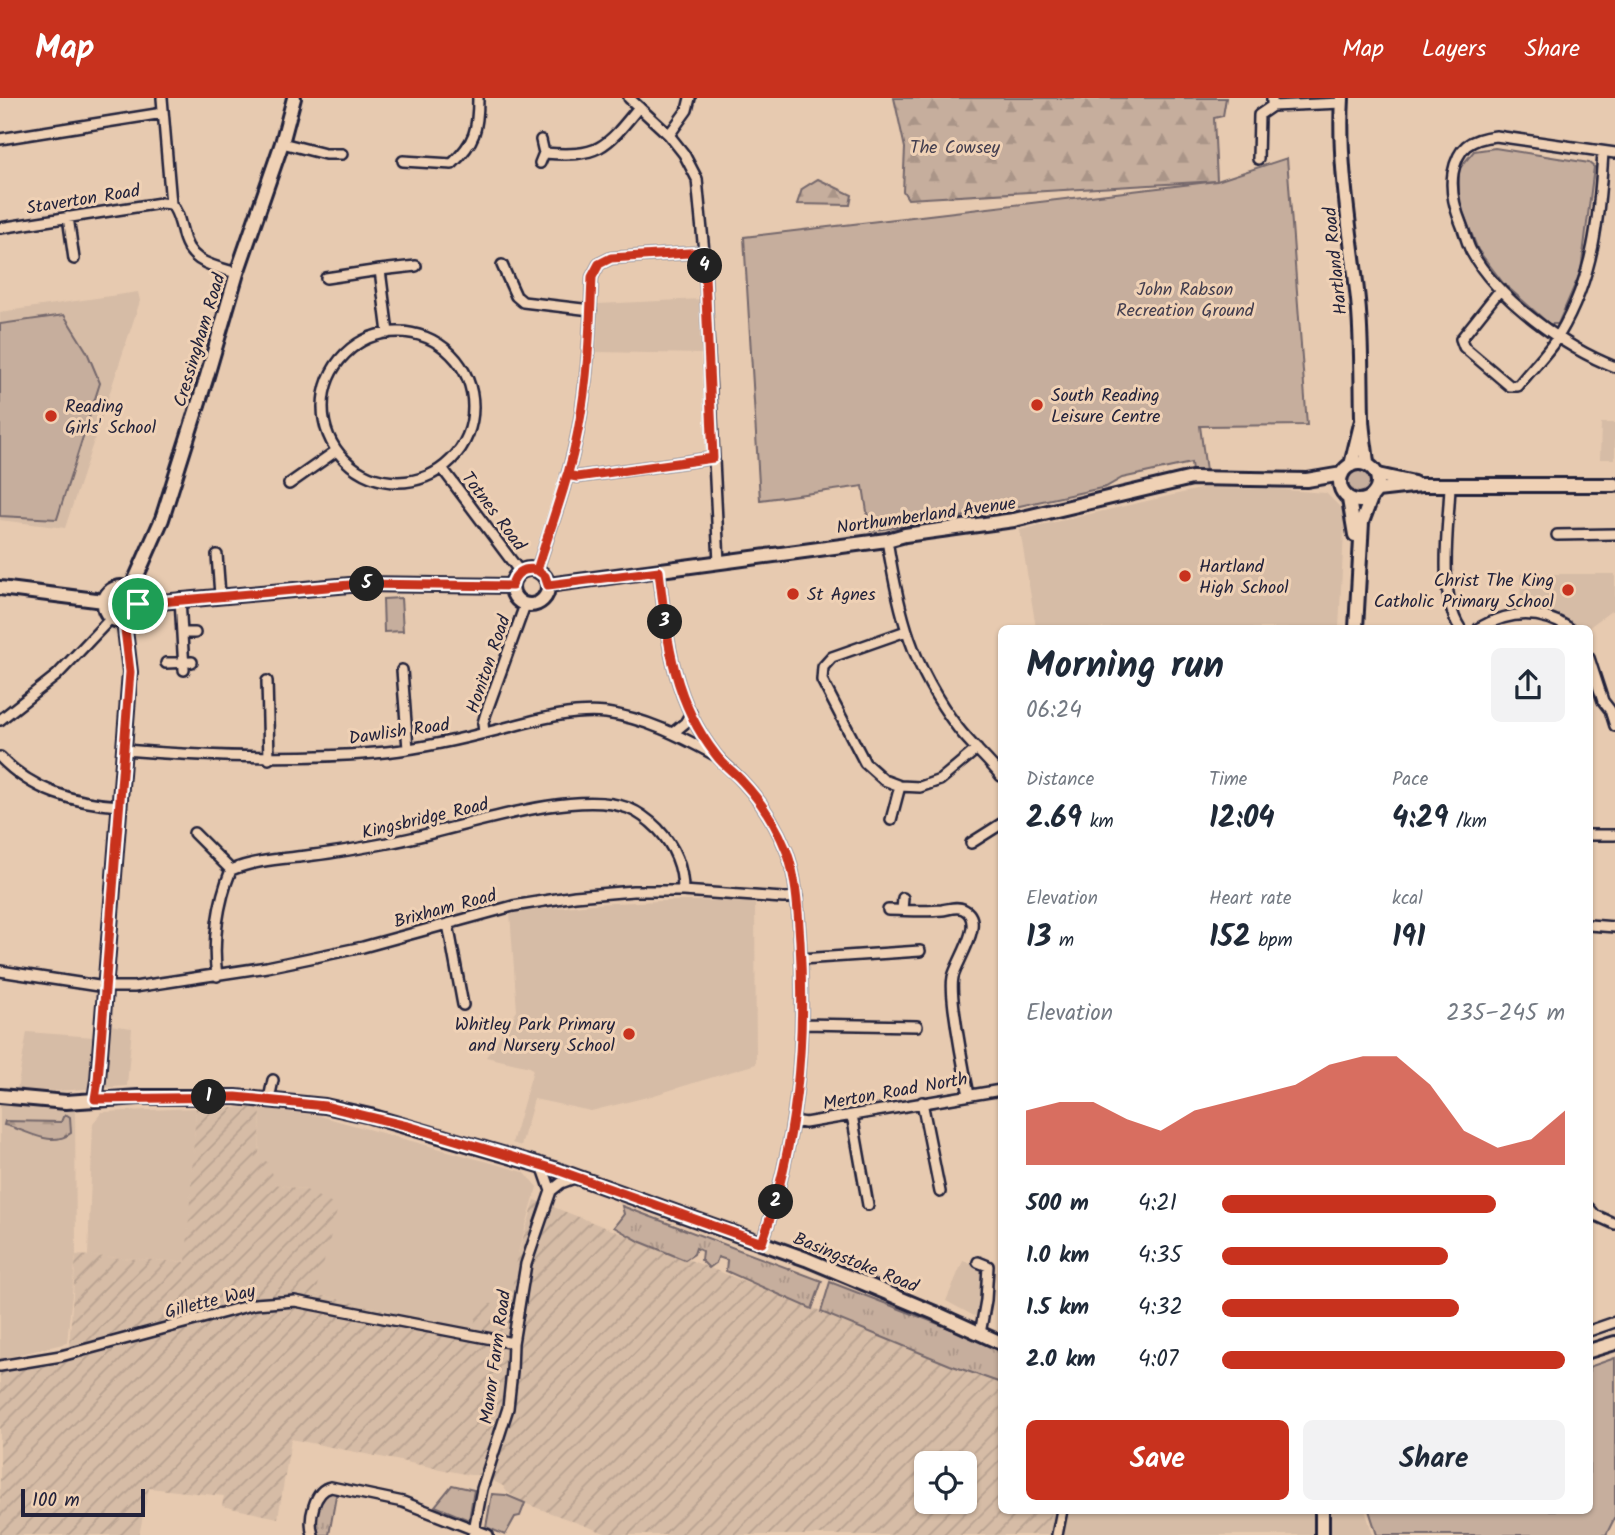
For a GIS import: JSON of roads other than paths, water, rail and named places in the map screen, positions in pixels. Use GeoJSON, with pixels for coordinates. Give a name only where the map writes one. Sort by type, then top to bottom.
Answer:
{"type":"FeatureCollection","features":[{"type":"Feature","properties":{"kind":"street"},"geometry":{"type":"LineString","coordinates":[[162,98],[172,204],[178,211],[185,244],[194,256],[207,264],[237,273]]}},
{"type":"Feature","properties":{"kind":"street","name":"Cressingham Road"},"geometry":{"type":"LineString","coordinates":[[131,589],[162,519],[237,273],[295,98]]}},
{"type":"Feature","properties":{"kind":"street"},"geometry":{"type":"LineString","coordinates":[[403,161],[452,164],[470,146],[478,118],[478,98]]}},
{"type":"Feature","properties":{"kind":"street"},"geometry":{"type":"LineString","coordinates":[[629,98],[668,135],[684,154],[697,178],[704,252],[719,563]]}},
{"type":"Feature","properties":{"kind":"street"},"geometry":{"type":"LineString","coordinates":[[668,135],[687,110],[690,98]]}},
{"type":"Feature","properties":{"kind":"street"},"geometry":{"type":"LineString","coordinates":[[1258,159],[1259,115],[1272,102],[1342,101]]}},
{"type":"Feature","properties":{"kind":"street","name":"Hartland Road"},"geometry":{"type":"LineString","coordinates":[[1342,101],[1343,173],[1362,361],[1362,421],[1367,464]]}},
{"type":"Feature","properties":{"kind":"street"},"geometry":{"type":"LineString","coordinates":[[544,153],[574,155],[595,151],[611,141],[639,107]]}},
{"type":"Feature","properties":{"kind":"street"},"geometry":{"type":"LineString","coordinates":[[0,139],[163,113]]}},
{"type":"Feature","properties":{"kind":"street"},"geometry":{"type":"LineString","coordinates":[[1615,153],[1496,136],[1476,138],[1456,155],[1452,183],[1455,207],[1471,251],[1500,290],[1558,336],[1601,362],[1615,367]]}},
{"type":"Feature","properties":{"kind":"street"},"geometry":{"type":"LineString","coordinates":[[540,163],[544,153],[541,140]]}},
{"type":"Feature","properties":{"kind":"street"},"geometry":{"type":"LineString","coordinates":[[282,143],[325,154],[342,154]]}},
{"type":"Feature","properties":{"kind":"street"},"geometry":{"type":"LineString","coordinates":[[1500,290],[1461,338],[1464,347],[1510,386],[1518,386],[1558,336],[1581,290],[1599,220],[1603,152]]}},
{"type":"Feature","properties":{"kind":"street","name":"Staverton Road"},"geometry":{"type":"LineString","coordinates":[[0,228],[161,203],[172,204]]}},
{"type":"Feature","properties":{"kind":"street"},"geometry":{"type":"LineString","coordinates":[[68,217],[74,259]]}},
{"type":"Feature","properties":{"kind":"street"},"geometry":{"type":"LineString","coordinates":[[537,570],[578,432],[585,384],[592,277],[599,264],[611,258],[704,252]]}},
{"type":"Feature","properties":{"kind":"street"},"geometry":{"type":"LineString","coordinates":[[502,265],[516,296],[523,302],[591,310]]}},
{"type":"Feature","properties":{"kind":"street"},"geometry":{"type":"LineString","coordinates":[[326,278],[416,266]]}},
{"type":"Feature","properties":{"kind":"street"},"geometry":{"type":"LineString","coordinates":[[380,270],[388,333]]}},
{"type":"Feature","properties":{"kind":"street"},"geometry":{"type":"LineString","coordinates":[[388,333],[411,333],[434,341],[453,357],[467,377],[473,401],[471,423],[461,448],[442,468],[424,478],[406,482],[385,481],[367,475],[348,463],[336,451],[326,428],[324,391],[340,359],[367,338],[388,333]]}},
{"type":"Feature","properties":{"kind":"street","name":"Hartland Road"},"geometry":{"type":"LineString","coordinates":[[1347,469],[1362,421]]}},
{"type":"Feature","properties":{"kind":"street"},"geometry":{"type":"LineString","coordinates":[[289,484],[336,451]]}},
{"type":"Feature","properties":{"kind":"street"},"geometry":{"type":"LineString","coordinates":[[567,475],[577,477],[713,458]]}},
{"type":"Feature","properties":{"kind":"street"},"geometry":{"type":"LineString","coordinates":[[1358,570],[1354,521],[1345,494],[1347,469],[1367,464],[1378,475],[1421,485]]}},
{"type":"Feature","properties":{"kind":"street","name":"Totnes Road"},"geometry":{"type":"LineString","coordinates":[[442,468],[520,572]]}},
{"type":"Feature","properties":{"kind":"street","name":"Northumberland Avenue"},"geometry":{"type":"LineString","coordinates":[[548,585],[887,540],[905,535],[1014,520],[1192,478],[1307,480],[1347,469]]}},
{"type":"Feature","properties":{"kind":"street"},"geometry":{"type":"LineString","coordinates":[[1356,625],[1362,522],[1374,494],[1378,475]]}},
{"type":"Feature","properties":{"kind":"street","name":"Northumberland Avenue"},"geometry":{"type":"LineString","coordinates":[[1307,480],[1345,494]]}},
{"type":"Feature","properties":{"kind":"street"},"geometry":{"type":"LineString","coordinates":[[1345,494],[1363,502],[1374,494],[1421,485],[1615,485]]}},
{"type":"Feature","properties":{"kind":"street"},"geometry":{"type":"LineString","coordinates":[[1450,485],[1448,592],[1459,625]]}},
{"type":"Feature","properties":{"kind":"street"},"geometry":{"type":"LineString","coordinates":[[1557,534],[1615,534]]}},
{"type":"Feature","properties":{"kind":"street"},"geometry":{"type":"LineString","coordinates":[[887,540],[895,590],[906,631],[934,695],[960,732],[998,773]]}},
{"type":"Feature","properties":{"kind":"street"},"geometry":{"type":"LineString","coordinates":[[217,555],[220,595]]}},
{"type":"Feature","properties":{"kind":"street"},"geometry":{"type":"LineString","coordinates":[[537,570],[545,576],[548,585],[546,597],[542,601],[531,606],[515,598],[512,586],[520,572],[537,570]]}},
{"type":"Feature","properties":{"kind":"street"},"geometry":{"type":"LineString","coordinates":[[659,571],[669,654],[680,691],[716,755],[760,801],[787,853],[797,897],[801,959],[801,1058],[794,1121],[783,1179],[762,1243]]}},
{"type":"Feature","properties":{"kind":"street"},"geometry":{"type":"LineString","coordinates":[[138,604],[180,598],[361,584],[512,586]]}},
{"type":"Feature","properties":{"kind":"street"},"geometry":{"type":"LineString","coordinates":[[0,720],[57,675],[118,619],[134,615],[138,604],[135,593],[125,587],[114,588],[109,591],[104,601],[105,610],[118,619],[130,672],[95,1099]]}},
{"type":"Feature","properties":{"kind":"street"},"geometry":{"type":"LineString","coordinates":[[0,588],[104,601]]}},
{"type":"Feature","properties":{"kind":"street"},"geometry":{"type":"LineString","coordinates":[[166,663],[187,665],[180,598]]}},
{"type":"Feature","properties":{"kind":"street","name":"Honiton Road"},"geometry":{"type":"LineString","coordinates":[[484,733],[486,713],[525,605]]}},
{"type":"Feature","properties":{"kind":"street"},"geometry":{"type":"LineString","coordinates":[[1486,625],[1511,615],[1537,614],[1564,625]]}},
{"type":"Feature","properties":{"kind":"street"},"geometry":{"type":"LineString","coordinates":[[906,631],[832,657],[823,667],[822,680],[865,763],[884,780],[900,786],[920,787],[940,780],[977,749]]}},
{"type":"Feature","properties":{"kind":"street"},"geometry":{"type":"LineString","coordinates":[[183,633],[195,633]]}},
{"type":"Feature","properties":{"kind":"street"},"geometry":{"type":"LineString","coordinates":[[402,670],[408,749]]}},
{"type":"Feature","properties":{"kind":"street"},"geometry":{"type":"LineString","coordinates":[[1593,670],[1603,701],[1613,709],[1615,726]]}},
{"type":"Feature","properties":{"kind":"street"},"geometry":{"type":"LineString","coordinates":[[267,681],[269,759]]}},
{"type":"Feature","properties":{"kind":"street","name":"Dawlish Road"},"geometry":{"type":"LineString","coordinates":[[124,750],[269,759],[377,753],[484,733],[533,720],[605,713],[674,732],[716,755]]}},
{"type":"Feature","properties":{"kind":"street"},"geometry":{"type":"LineString","coordinates":[[674,732],[685,723],[691,713]]}},
{"type":"Feature","properties":{"kind":"street"},"geometry":{"type":"LineString","coordinates":[[0,757],[28,780],[54,794],[92,804],[120,806]]}},
{"type":"Feature","properties":{"kind":"street"},"geometry":{"type":"LineString","coordinates":[[891,820],[900,786]]}},
{"type":"Feature","properties":{"kind":"street","name":"Kingsbridge Road"},"geometry":{"type":"LineString","coordinates":[[231,870],[252,862],[399,841],[525,811],[566,804],[600,803],[627,808],[651,822],[670,842],[683,873],[683,891]]}},
{"type":"Feature","properties":{"kind":"street"},"geometry":{"type":"LineString","coordinates":[[971,843],[998,826]]}},
{"type":"Feature","properties":{"kind":"street"},"geometry":{"type":"LineString","coordinates":[[194,833],[231,870],[221,900],[215,961],[218,976]]}},
{"type":"Feature","properties":{"kind":"street"},"geometry":{"type":"LineString","coordinates":[[1593,835],[1615,835]]}},
{"type":"Feature","properties":{"kind":"street","name":"Brixham Road"},"geometry":{"type":"LineString","coordinates":[[0,971],[106,986],[134,986],[218,976],[363,947],[513,906],[575,896],[633,891],[683,891],[797,897]]}},
{"type":"Feature","properties":{"kind":"street"},"geometry":{"type":"LineString","coordinates":[[902,910],[903,898]]}},
{"type":"Feature","properties":{"kind":"street"},"geometry":{"type":"LineString","coordinates":[[888,909],[954,908],[963,909],[971,915],[972,933],[956,968],[952,987],[960,1054],[969,1095]]}},
{"type":"Feature","properties":{"kind":"street"},"geometry":{"type":"LineString","coordinates":[[448,924],[463,1005]]}},
{"type":"Feature","properties":{"kind":"street"},"geometry":{"type":"LineString","coordinates":[[1593,926],[1615,927]]}},
{"type":"Feature","properties":{"kind":"street"},"geometry":{"type":"LineString","coordinates":[[801,959],[920,951]]}},
{"type":"Feature","properties":{"kind":"street"},"geometry":{"type":"LineString","coordinates":[[802,1024],[917,1026]]}},
{"type":"Feature","properties":{"kind":"street"},"geometry":{"type":"LineString","coordinates":[[269,1099],[273,1080]]}},
{"type":"Feature","properties":{"kind":"street","name":"Merton Road North"},"geometry":{"type":"LineString","coordinates":[[794,1121],[805,1122],[852,1115],[998,1090]]}},
{"type":"Feature","properties":{"kind":"street","name":"Basingstoke Road"},"geometry":{"type":"LineString","coordinates":[[0,1096],[66,1102],[224,1097],[269,1099],[325,1106],[370,1116],[542,1165],[762,1243],[830,1269],[998,1342]]}},
{"type":"Feature","properties":{"kind":"street"},"geometry":{"type":"LineString","coordinates":[[922,1102],[940,1192]]}},
{"type":"Feature","properties":{"kind":"street"},"geometry":{"type":"LineString","coordinates":[[852,1115],[868,1205]]}},
{"type":"Feature","properties":{"kind":"street"},"geometry":{"type":"LineString","coordinates":[[542,1165],[551,1191],[561,1182],[578,1177]]}},
{"type":"Feature","properties":{"kind":"street","name":"Manor Farm Road"},"geometry":{"type":"LineString","coordinates":[[473,1532],[482,1489],[508,1408],[513,1343],[526,1265],[551,1191]]}},
{"type":"Feature","properties":{"kind":"street"},"geometry":{"type":"LineString","coordinates":[[1593,1213],[1615,1224]]}},
{"type":"Feature","properties":{"kind":"street"},"geometry":{"type":"LineString","coordinates":[[978,1262],[988,1266],[981,1334]]}},
{"type":"Feature","properties":{"kind":"street","name":"Gillette Way"},"geometry":{"type":"LineString","coordinates":[[0,1366],[65,1355],[256,1304],[295,1301],[513,1343]]}},
{"type":"Feature","properties":{"kind":"street"},"geometry":{"type":"LineString","coordinates":[[1593,1330],[1615,1322]]}},
{"type":"Feature","properties":{"kind":"street"},"geometry":{"type":"LineString","coordinates":[[1593,1350],[1615,1343]]}},
{"type":"Feature","properties":{"kind":"street"},"geometry":{"type":"LineString","coordinates":[[313,1535],[310,1528],[317,1496],[325,1488],[331,1487],[403,1502],[473,1532],[488,1535]]}},
{"type":"Feature","properties":{"kind":"street"},"geometry":{"type":"LineString","coordinates":[[1057,1535],[1061,1514]]}},
{"type":"Feature","properties":{"kind":"street"},"geometry":{"type":"LineString","coordinates":[[1322,1514],[1322,1535]]}},
{"type":"Feature","properties":{"kind":"place","name":"South Reading Leisure Centre"},"geometry":{"type":"Point","coordinates":[1037,405]}},
{"type":"Feature","properties":{"kind":"place","name":"Reading Girls' School"},"geometry":{"type":"Point","coordinates":[51,416]}},
{"type":"Feature","properties":{"kind":"place","name":"Hartland High School"},"geometry":{"type":"Point","coordinates":[1185,576]}},
{"type":"Feature","properties":{"kind":"place","name":"Christ The King Catholic Primary School"},"geometry":{"type":"Point","coordinates":[1568,590]}},
{"type":"Feature","properties":{"kind":"place","name":"St Agnes"},"geometry":{"type":"Point","coordinates":[793,594]}},
{"type":"Feature","properties":{"kind":"place","name":"Whitley Park Primary and Nursery School"},"geometry":{"type":"Point","coordinates":[629,1034]}},
{"type":"Feature","properties":{"kind":"park label","name":"The Cowsey"},"geometry":{"type":"Point","coordinates":[955,147]}},
{"type":"Feature","properties":{"kind":"park label","name":"John Rabson Recreation Ground"},"geometry":{"type":"Point","coordinates":[1185,299]}}]}
